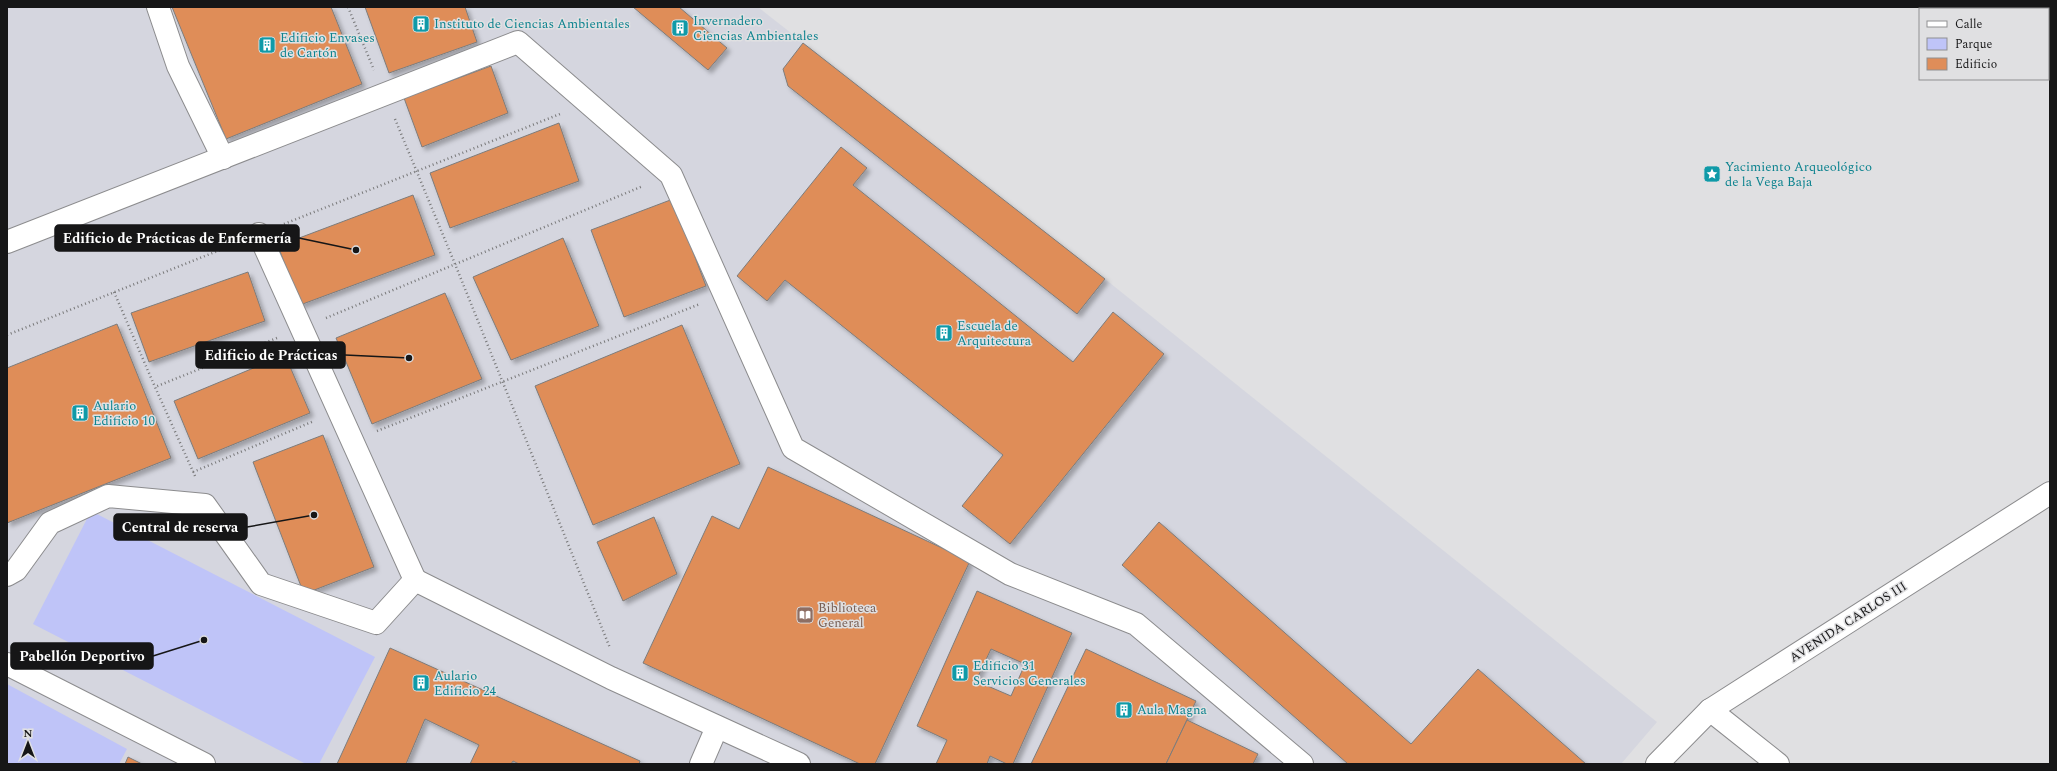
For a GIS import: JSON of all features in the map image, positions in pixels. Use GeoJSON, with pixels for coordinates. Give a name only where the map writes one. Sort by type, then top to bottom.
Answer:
{"type":"FeatureCollection","features":[{"type":"Feature","properties":{"kind":"street"},"geometry":{"type":"LineString","coordinates":[[158,7],[178,66],[223,158]]}},
{"type":"Feature","properties":{"kind":"street"},"geometry":{"type":"LineString","coordinates":[[7,242],[518,42],[671,174],[793,448],[1010,574],[1136,624],[1302,764]]}},
{"type":"Feature","properties":{"kind":"street"},"geometry":{"type":"LineString","coordinates":[[259,234],[415,580],[625,685],[799,764]]}},
{"type":"Feature","properties":{"kind":"street","name":"AVENIDA CARLOS III"},"geometry":{"type":"LineString","coordinates":[[1657,764],[1710,710],[2050,493]]}},
{"type":"Feature","properties":{"kind":"street"},"geometry":{"type":"LineString","coordinates":[[7,575],[16,570],[50,523],[108,496],[205,505],[261,584],[376,623],[415,580]]}},
{"type":"Feature","properties":{"kind":"street"},"geometry":{"type":"LineString","coordinates":[[7,664],[204,764]]}},
{"type":"Feature","properties":{"kind":"street"},"geometry":{"type":"LineString","coordinates":[[1710,710],[1778,764]]}},
{"type":"Feature","properties":{"kind":"street"},"geometry":{"type":"LineString","coordinates":[[701,764],[717,727]]}},
{"type":"Feature","properties":{"kind":"path"},"geometry":{"type":"LineString","coordinates":[[348,7],[455,264],[625,685]]}},
{"type":"Feature","properties":{"kind":"path"},"geometry":{"type":"LineString","coordinates":[[7,335],[588,103]]}},
{"type":"Feature","properties":{"kind":"path"},"geometry":{"type":"LineString","coordinates":[[155,387],[671,174]]}},
{"type":"Feature","properties":{"kind":"path"},"geometry":{"type":"LineString","coordinates":[[114,292],[193,472],[205,505]]}},
{"type":"Feature","properties":{"kind":"path"},"geometry":{"type":"LineString","coordinates":[[352,441],[725,294]]}},
{"type":"Feature","properties":{"kind":"path"},"geometry":{"type":"LineString","coordinates":[[193,472],[339,411]]}},
{"type":"Feature","properties":{"kind":"shaded area"},"geometry":{"type":"Polygon","coordinates":[[[7,7],[758,7],[1105,279],[1657,722],[1621,764],[7,764],[7,7]]]}},
{"type":"Feature","properties":{"kind":"green space"},"geometry":{"type":"Polygon","coordinates":[[[91,511],[375,657],[319,764],[306,764],[33,624],[91,511]]]}},
{"type":"Feature","properties":{"kind":"green space"},"geometry":{"type":"Polygon","coordinates":[[[7,684],[127,749],[119,764],[7,764],[7,684]]]}},
{"type":"Feature","properties":{"kind":"building","name":"Edificio Envases de Cartón"},"geometry":{"type":"Polygon","coordinates":[[[172,7],[331,7],[362,84],[226,139],[172,7]]]}},
{"type":"Feature","properties":{"kind":"building","name":"Instituto de Ciencias Ambientales"},"geometry":{"type":"Polygon","coordinates":[[[365,7],[465,7],[477,42],[389,73],[365,7]]]}},
{"type":"Feature","properties":{"kind":"building","name":"Invernadero Ciencias Ambientales"},"geometry":{"type":"Polygon","coordinates":[[[633,7],[679,7],[727,48],[708,70],[633,7]]]}},
{"type":"Feature","properties":{"kind":"building"},"geometry":{"type":"Polygon","coordinates":[[[803,43],[1105,279],[1077,314],[788,86],[783,69],[803,43]]]}},
{"type":"Feature","properties":{"kind":"building"},"geometry":{"type":"Polygon","coordinates":[[[491,66],[508,113],[422,147],[404,98],[491,66]]]}},
{"type":"Feature","properties":{"kind":"building"},"geometry":{"type":"Polygon","coordinates":[[[559,123],[579,181],[450,228],[430,173],[559,123]]]}},
{"type":"Feature","properties":{"kind":"building","name":"Escuela de Arquitectura"},"geometry":{"type":"Polygon","coordinates":[[[841,147],[867,168],[853,185],[1073,362],[1113,312],[1164,354],[1010,544],[962,506],[1003,455],[785,280],[767,301],[737,276],[841,147]]]}},
{"type":"Feature","properties":{"kind":"building"},"geometry":{"type":"Polygon","coordinates":[[[413,195],[435,255],[300,305],[278,246],[413,195]]]}},
{"type":"Feature","properties":{"kind":"building"},"geometry":{"type":"Polygon","coordinates":[[[673,199],[706,286],[624,317],[591,230],[673,199]]]}},
{"type":"Feature","properties":{"kind":"building"},"geometry":{"type":"Polygon","coordinates":[[[563,238],[599,326],[511,360],[473,277],[563,238]]]}},
{"type":"Feature","properties":{"kind":"building"},"geometry":{"type":"Polygon","coordinates":[[[248,272],[265,321],[149,362],[131,313],[248,272]]]}},
{"type":"Feature","properties":{"kind":"building"},"geometry":{"type":"Polygon","coordinates":[[[445,293],[482,379],[372,424],[336,338],[445,293]]]}},
{"type":"Feature","properties":{"kind":"building","name":"Aulario Edificio 10"},"geometry":{"type":"Polygon","coordinates":[[[117,324],[171,458],[7,523],[7,368],[117,324]]]}},
{"type":"Feature","properties":{"kind":"building"},"geometry":{"type":"Polygon","coordinates":[[[682,325],[740,464],[593,525],[535,386],[682,325]]]}},
{"type":"Feature","properties":{"kind":"building"},"geometry":{"type":"Polygon","coordinates":[[[285,355],[310,413],[198,459],[174,401],[285,355]]]}},
{"type":"Feature","properties":{"kind":"building"},"geometry":{"type":"Polygon","coordinates":[[[323,435],[374,567],[304,594],[253,462],[323,435]]]}},
{"type":"Feature","properties":{"kind":"building","name":"Biblioteca General"},"geometry":{"type":"Polygon","coordinates":[[[768,467],[970,561],[875,764],[860,764],[643,663],[712,516],[739,529],[768,467]]]}},
{"type":"Feature","properties":{"kind":"building"},"geometry":{"type":"Polygon","coordinates":[[[654,517],[677,574],[623,601],[597,542],[654,517]]]}},
{"type":"Feature","properties":{"kind":"building"},"geometry":{"type":"Polygon","coordinates":[[[1159,522],[1411,744],[1478,669],[1586,764],[1348,764],[1122,565],[1159,522]]]}},
{"type":"Feature","properties":{"kind":"building","name":"Edificio 31 Servicios Generales"},"geometry":{"type":"Polygon","coordinates":[[[977,591],[1072,633],[1013,764],[1007,764],[990,756],[987,764],[936,764],[947,740],[917,726],[977,591]],[[991,649],[976,681],[1011,696],[1025,664],[991,649]]]}},
{"type":"Feature","properties":{"kind":"building","name":"Aulario Edificio 24"},"geometry":{"type":"Polygon","coordinates":[[[390,648],[640,761],[639,764],[519,764],[513,761],[511,764],[470,764],[479,745],[425,719],[406,764],[337,764],[390,648]]]}},
{"type":"Feature","properties":{"kind":"building","name":"Aula Magna"},"geometry":{"type":"Polygon","coordinates":[[[1086,649],[1196,701],[1166,764],[1031,764],[1086,649]]]}},
{"type":"Feature","properties":{"kind":"building"},"geometry":{"type":"Polygon","coordinates":[[[1187,720],[1258,754],[1253,764],[1166,764],[1187,720]]]}},
{"type":"Feature","properties":{"kind":"building"},"geometry":{"type":"Polygon","coordinates":[[[128,757],[142,764],[125,764],[128,757]]]}},
{"type":"Feature","properties":{"kind":"place","name":"Instituto de Ciencias Ambientales"},"geometry":{"type":"Point","coordinates":[421,24]}},
{"type":"Feature","properties":{"kind":"place","name":"Invernadero Ciencias Ambientales"},"geometry":{"type":"Point","coordinates":[680,28]}},
{"type":"Feature","properties":{"kind":"place","name":"Edificio Envases de Cartón"},"geometry":{"type":"Point","coordinates":[267,45]}},
{"type":"Feature","properties":{"kind":"place","name":"Yacimiento Arqueológico de la Vega Baja"},"geometry":{"type":"Point","coordinates":[1712,174]}},
{"type":"Feature","properties":{"kind":"place","name":"Edificio de Prácticas de Enfermería"},"geometry":{"type":"Point","coordinates":[356,250]}},
{"type":"Feature","properties":{"kind":"place","name":"Escuela de Arquitectura"},"geometry":{"type":"Point","coordinates":[944,333]}},
{"type":"Feature","properties":{"kind":"place","name":"Edificio de Prácticas"},"geometry":{"type":"Point","coordinates":[409,358]}},
{"type":"Feature","properties":{"kind":"place","name":"Aulario Edificio 10"},"geometry":{"type":"Point","coordinates":[80,413]}},
{"type":"Feature","properties":{"kind":"place","name":"Central de reserva"},"geometry":{"type":"Point","coordinates":[314,515]}},
{"type":"Feature","properties":{"kind":"place","name":"Biblioteca General"},"geometry":{"type":"Point","coordinates":[805,615]}},
{"type":"Feature","properties":{"kind":"place","name":"Pabellón Deportivo"},"geometry":{"type":"Point","coordinates":[204,640]}},
{"type":"Feature","properties":{"kind":"place","name":"Edificio 31 Servicios Generales"},"geometry":{"type":"Point","coordinates":[960,673]}},
{"type":"Feature","properties":{"kind":"place","name":"Aulario Edificio 24"},"geometry":{"type":"Point","coordinates":[421,683]}},
{"type":"Feature","properties":{"kind":"place","name":"Aula Magna"},"geometry":{"type":"Point","coordinates":[1124,710]}}]}
